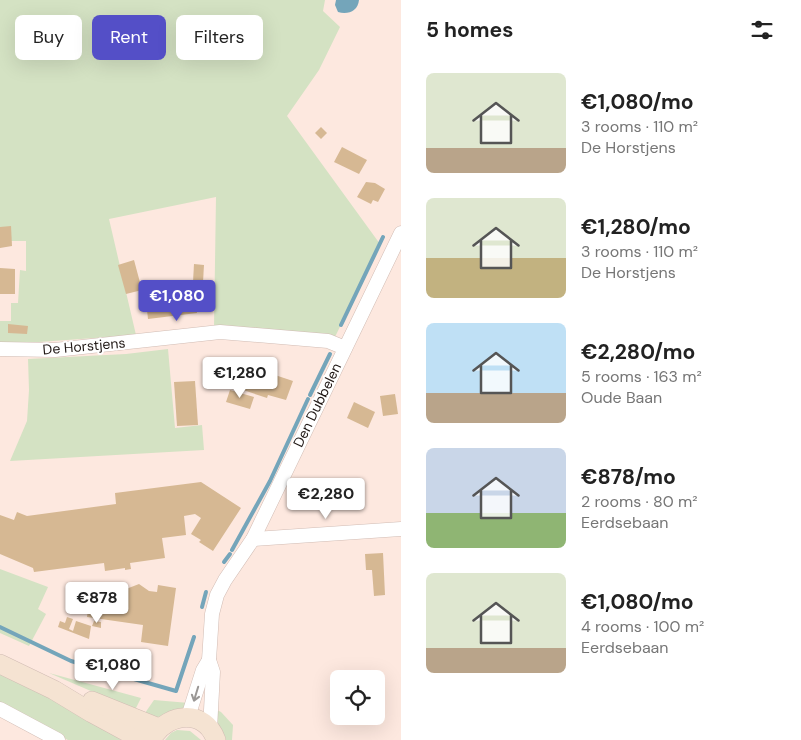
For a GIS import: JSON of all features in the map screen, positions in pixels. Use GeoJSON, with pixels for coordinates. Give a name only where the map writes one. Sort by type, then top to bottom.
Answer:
{"type":"FeatureCollection","features":[{"type":"Feature","properties":{"kind":"main road"},"geometry":{"type":"LineString","coordinates":[[0,664],[54,690],[142,740]]}},
{"type":"Feature","properties":{"kind":"main road"},"geometry":{"type":"LineString","coordinates":[[54,690],[96,702],[156,734],[167,721],[188,717],[200,721],[213,734]]}},
{"type":"Feature","properties":{"kind":"street","name":"Den Dubbelen"},"geometry":{"type":"LineString","coordinates":[[213,734],[213,672],[209,660],[211,623],[215,603],[225,580],[253,539],[401,234]]}},
{"type":"Feature","properties":{"kind":"street","name":"De Horstjens"},"geometry":{"type":"LineString","coordinates":[[0,349],[55,350],[220,332],[328,341],[345,348]]}},
{"type":"Feature","properties":{"kind":"street"},"geometry":{"type":"LineString","coordinates":[[253,539],[401,530]]}},
{"type":"Feature","properties":{"kind":"street","name":"Den Dubbelen"},"geometry":{"type":"LineString","coordinates":[[188,717],[203,670],[209,660]]}},
{"type":"Feature","properties":{"kind":"street"},"geometry":{"type":"LineString","coordinates":[[0,710],[58,740]]}},
{"type":"Feature","properties":{"kind":"green space"},"geometry":{"type":"Polygon","coordinates":[[[0,0],[325,0],[323,11],[340,27],[319,70],[287,116],[380,244],[335,337],[214,328],[216,197],[109,219],[136,335],[39,342],[0,342],[0,321],[11,321],[11,303],[18,303],[20,270],[26,271],[26,241],[4,241],[0,234],[0,0]]]}},
{"type":"Feature","properties":{"kind":"green space"},"geometry":{"type":"Polygon","coordinates":[[[168,349],[175,428],[202,425],[204,450],[10,461],[27,421],[28,359],[126,354],[168,349]]]}},
{"type":"Feature","properties":{"kind":"green space"},"geometry":{"type":"Polygon","coordinates":[[[0,569],[48,587],[38,609],[46,614],[29,646],[0,633],[0,569]]]}},
{"type":"Feature","properties":{"kind":"green space"},"geometry":{"type":"Polygon","coordinates":[[[0,672],[119,731],[120,740],[68,740],[0,705],[0,672]]]}},
{"type":"Feature","properties":{"kind":"green space"},"geometry":{"type":"Polygon","coordinates":[[[49,673],[141,698],[135,710],[49,673]]]}},
{"type":"Feature","properties":{"kind":"green space"},"geometry":{"type":"Polygon","coordinates":[[[154,700],[189,703],[177,713],[158,717],[145,713],[154,700]]]}},
{"type":"Feature","properties":{"kind":"green space"},"geometry":{"type":"Polygon","coordinates":[[[215,709],[221,712],[233,725],[232,740],[225,740],[216,727],[215,709]]]}},
{"type":"Feature","properties":{"kind":"green space"},"geometry":{"type":"Polygon","coordinates":[[[177,730],[190,731],[201,740],[165,740],[171,733],[177,730]]]}},
{"type":"Feature","properties":{"kind":"water"},"geometry":{"type":"Polygon","coordinates":[[[336,0],[359,0],[355,9],[345,13],[338,12],[335,5],[336,0]]]}},
{"type":"Feature","properties":{"kind":"building"},"geometry":{"type":"Polygon","coordinates":[[[321,127],[327,133],[321,139],[315,133],[321,127]]]}},
{"type":"Feature","properties":{"kind":"building"},"geometry":{"type":"Polygon","coordinates":[[[342,147],[367,160],[359,174],[334,162],[342,147]]]}},
{"type":"Feature","properties":{"kind":"building"},"geometry":{"type":"Polygon","coordinates":[[[366,182],[375,183],[385,189],[378,202],[373,200],[371,204],[357,197],[366,182]]]}},
{"type":"Feature","properties":{"kind":"building"},"geometry":{"type":"Polygon","coordinates":[[[11,226],[12,246],[0,248],[0,227],[11,226]]]}},
{"type":"Feature","properties":{"kind":"building"},"geometry":{"type":"Polygon","coordinates":[[[134,260],[142,290],[126,294],[118,265],[134,260]]]}},
{"type":"Feature","properties":{"kind":"building"},"geometry":{"type":"Polygon","coordinates":[[[194,264],[204,265],[203,282],[193,282],[194,264]]]}},
{"type":"Feature","properties":{"kind":"building"},"geometry":{"type":"Polygon","coordinates":[[[0,268],[15,269],[15,294],[0,294],[0,268]]]}},
{"type":"Feature","properties":{"kind":"building"},"geometry":{"type":"Polygon","coordinates":[[[195,295],[197,313],[148,319],[146,301],[195,295]]]}},
{"type":"Feature","properties":{"kind":"building"},"geometry":{"type":"Polygon","coordinates":[[[8,324],[28,326],[27,334],[8,333],[8,324]]]}},
{"type":"Feature","properties":{"kind":"building"},"geometry":{"type":"Polygon","coordinates":[[[240,360],[276,372],[275,375],[293,381],[286,400],[268,395],[267,398],[231,386],[240,360]]]}},
{"type":"Feature","properties":{"kind":"building"},"geometry":{"type":"Polygon","coordinates":[[[195,381],[198,425],[177,426],[174,382],[195,381]]]}},
{"type":"Feature","properties":{"kind":"building"},"geometry":{"type":"Polygon","coordinates":[[[230,390],[254,397],[250,409],[226,402],[230,390]]]}},
{"type":"Feature","properties":{"kind":"building"},"geometry":{"type":"Polygon","coordinates":[[[395,394],[398,414],[383,416],[380,396],[395,394]]]}},
{"type":"Feature","properties":{"kind":"building"},"geometry":{"type":"Polygon","coordinates":[[[354,402],[375,412],[368,428],[347,418],[354,402]]]}},
{"type":"Feature","properties":{"kind":"building"},"geometry":{"type":"Polygon","coordinates":[[[201,482],[241,508],[213,551],[191,534],[201,518],[195,514],[184,516],[186,535],[162,538],[165,558],[130,563],[131,569],[105,571],[104,563],[34,572],[33,568],[0,554],[0,515],[14,520],[17,512],[27,516],[116,504],[115,493],[201,482]]]}},
{"type":"Feature","properties":{"kind":"building"},"geometry":{"type":"Polygon","coordinates":[[[383,553],[385,595],[374,596],[372,570],[366,570],[365,554],[383,553]]]}},
{"type":"Feature","properties":{"kind":"building"},"geometry":{"type":"Polygon","coordinates":[[[139,584],[149,591],[157,592],[158,585],[176,588],[168,646],[141,642],[143,625],[87,617],[89,600],[108,596],[139,584]]]}},
{"type":"Feature","properties":{"kind":"building"},"geometry":{"type":"Polygon","coordinates":[[[67,617],[73,619],[69,629],[73,631],[76,621],[91,626],[89,639],[58,627],[60,621],[65,623],[67,617]]]}},
{"type":"Feature","properties":{"kind":"building"},"geometry":{"type":"Polygon","coordinates":[[[94,621],[101,622],[101,628],[92,626],[94,621]]]}},
{"type":"Feature","properties":{"kind":"waterway"},"geometry":{"type":"LineString","coordinates":[[341,325],[383,237]]}},
{"type":"Feature","properties":{"kind":"waterway"},"geometry":{"type":"LineString","coordinates":[[310,395],[330,354]]}},
{"type":"Feature","properties":{"kind":"waterway"},"geometry":{"type":"LineString","coordinates":[[232,550],[270,481],[308,399]]}},
{"type":"Feature","properties":{"kind":"waterway"},"geometry":{"type":"LineString","coordinates":[[224,562],[230,554]]}},
{"type":"Feature","properties":{"kind":"waterway"},"geometry":{"type":"LineString","coordinates":[[202,607],[206,592]]}},
{"type":"Feature","properties":{"kind":"waterway"},"geometry":{"type":"LineString","coordinates":[[0,627],[71,661],[176,691],[194,637]]}}]}
